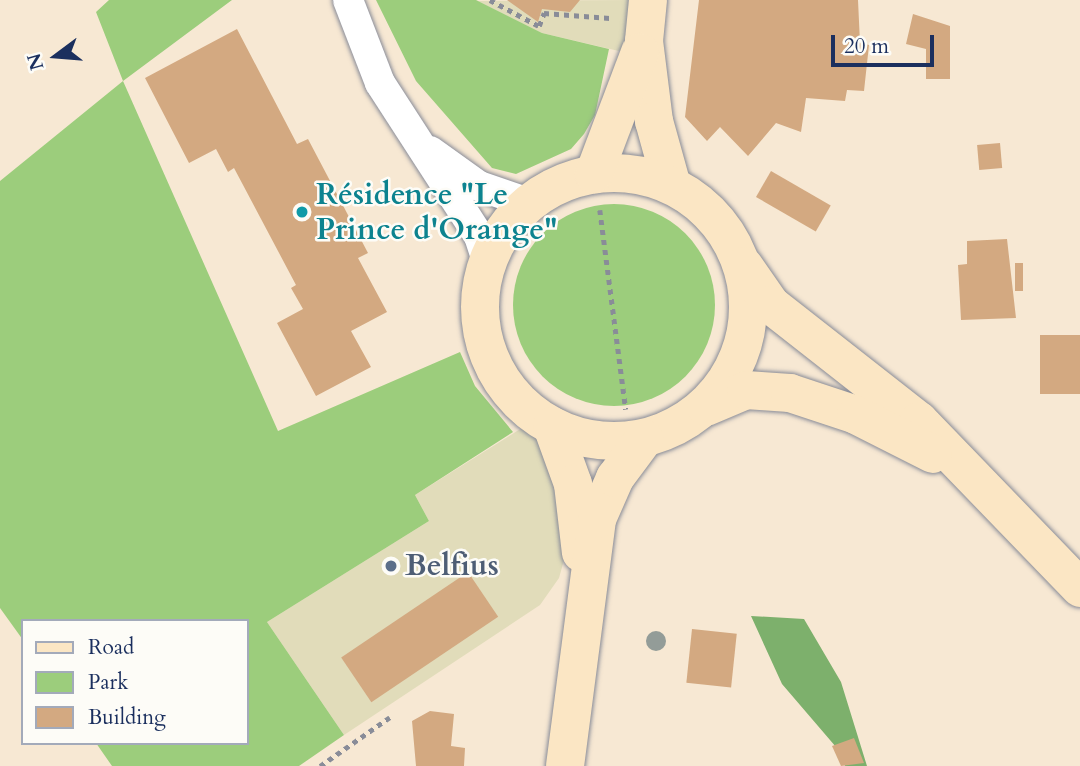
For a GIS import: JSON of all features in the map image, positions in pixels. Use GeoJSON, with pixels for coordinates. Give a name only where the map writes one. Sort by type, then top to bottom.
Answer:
{"type":"FeatureCollection","features":[{"type":"Feature","properties":{"kind":"main road"},"geometry":{"type":"LineString","coordinates":[[594,174],[646,20]]}},
{"type":"Feature","properties":{"kind":"main road"},"geometry":{"type":"LineString","coordinates":[[646,20],[654,121],[672,186]]}},
{"type":"Feature","properties":{"kind":"main road"},"geometry":{"type":"LineString","coordinates":[[963,470],[856,415],[790,393],[746,390],[636,440],[589,439],[552,426],[510,392],[485,343],[481,289],[488,262],[504,230],[529,203],[594,174],[647,177],[672,186],[712,216],[771,305],[919,421],[963,470],[1080,588]]}},
{"type":"Feature","properties":{"kind":"main road"},"geometry":{"type":"LineString","coordinates":[[704,408],[730,377],[745,339],[748,298],[739,258]]}},
{"type":"Feature","properties":{"kind":"main road"},"geometry":{"type":"LineString","coordinates":[[552,426],[573,484],[583,594]]}},
{"type":"Feature","properties":{"kind":"main road"},"geometry":{"type":"LineString","coordinates":[[565,766],[583,594],[597,519],[636,440]]}},
{"type":"Feature","properties":{"kind":"street"},"geometry":{"type":"LineString","coordinates":[[348,0],[380,83],[479,236],[488,262]]}},
{"type":"Feature","properties":{"kind":"street"},"geometry":{"type":"LineString","coordinates":[[420,145],[478,186],[529,203]]}},
{"type":"Feature","properties":{"kind":"path"},"geometry":{"type":"LineString","coordinates":[[490,0],[539,26],[544,13],[646,20]]}},
{"type":"Feature","properties":{"kind":"path"},"geometry":{"type":"LineString","coordinates":[[594,174],[636,440]]}},
{"type":"Feature","properties":{"kind":"path"},"geometry":{"type":"LineString","coordinates":[[320,766],[390,717]]}},
{"type":"Feature","properties":{"kind":"shaded area"},"geometry":{"type":"Polygon","coordinates":[[[630,0],[623,52],[542,33],[478,1],[630,0]]]}},
{"type":"Feature","properties":{"kind":"shaded area"},"geometry":{"type":"Polygon","coordinates":[[[525,426],[551,456],[566,553],[559,578],[540,605],[344,735],[267,622],[429,521],[415,495],[525,426]]]}},
{"type":"Feature","properties":{"kind":"green space"},"geometry":{"type":"Polygon","coordinates":[[[109,0],[232,0],[123,81],[96,12],[109,0]]]}},
{"type":"Feature","properties":{"kind":"green space"},"geometry":{"type":"Polygon","coordinates":[[[376,0],[476,0],[542,33],[609,49],[595,115],[584,134],[571,149],[516,174],[492,168],[416,81],[376,0]]]}},
{"type":"Feature","properties":{"kind":"green space"},"geometry":{"type":"Polygon","coordinates":[[[123,81],[278,431],[460,352],[475,386],[513,432],[415,495],[429,521],[267,622],[344,735],[299,766],[112,766],[97,745],[248,745],[248,619],[21,619],[21,637],[0,608],[0,181],[123,81]]]}},
{"type":"Feature","properties":{"kind":"green space"},"geometry":{"type":"Polygon","coordinates":[[[614,204],[653,211],[686,233],[708,266],[715,305],[708,344],[686,377],[653,399],[614,406],[575,399],[542,377],[520,344],[513,305],[520,266],[542,233],[575,211],[614,204]]]}},
{"type":"Feature","properties":{"kind":"green space"},"geometry":{"type":"Polygon","coordinates":[[[751,616],[804,619],[841,682],[867,766],[845,766],[842,754],[782,684],[751,616]]]}},
{"type":"Feature","properties":{"kind":"building"},"geometry":{"type":"Polygon","coordinates":[[[507,0],[580,0],[570,12],[542,9],[538,22],[507,0]]]}},
{"type":"Feature","properties":{"kind":"building"},"geometry":{"type":"Polygon","coordinates":[[[699,0],[858,0],[860,43],[869,45],[864,91],[847,90],[845,101],[806,98],[801,132],[776,123],[748,156],[720,127],[707,141],[685,117],[699,0]]]}},
{"type":"Feature","properties":{"kind":"building"},"geometry":{"type":"Polygon","coordinates":[[[913,14],[950,26],[950,79],[926,79],[926,49],[906,44],[913,14]]]}},
{"type":"Feature","properties":{"kind":"building","name":"Résidence \"Le Prince d'Orange\""},"geometry":{"type":"Polygon","coordinates":[[[237,29],[297,144],[308,139],[368,253],[358,258],[387,312],[351,331],[371,367],[316,396],[277,323],[303,309],[291,288],[296,285],[234,168],[228,172],[216,149],[189,163],[145,78],[237,29]]]}},
{"type":"Feature","properties":{"kind":"building"},"geometry":{"type":"Polygon","coordinates":[[[1000,143],[1002,168],[979,170],[977,145],[1000,143]]]}},
{"type":"Feature","properties":{"kind":"building"},"geometry":{"type":"Polygon","coordinates":[[[771,171],[831,206],[816,231],[756,197],[771,171]]]}},
{"type":"Feature","properties":{"kind":"building"},"geometry":{"type":"Polygon","coordinates":[[[1007,239],[1016,318],[961,320],[958,265],[967,264],[967,241],[1007,239]]]}},
{"type":"Feature","properties":{"kind":"building"},"geometry":{"type":"Polygon","coordinates":[[[1015,263],[1023,263],[1023,291],[1015,291],[1015,263]]]}},
{"type":"Feature","properties":{"kind":"building"},"geometry":{"type":"Polygon","coordinates":[[[1040,335],[1080,335],[1080,394],[1040,394],[1040,335]]]}},
{"type":"Feature","properties":{"kind":"building"},"geometry":{"type":"Polygon","coordinates":[[[468,572],[498,617],[371,702],[341,658],[468,572]]]}},
{"type":"Feature","properties":{"kind":"building"},"geometry":{"type":"Polygon","coordinates":[[[692,629],[737,634],[731,687],[686,683],[692,629]]]}},
{"type":"Feature","properties":{"kind":"building"},"geometry":{"type":"Polygon","coordinates":[[[430,711],[454,714],[451,746],[465,748],[464,766],[416,766],[412,721],[430,711]]]}},
{"type":"Feature","properties":{"kind":"building"},"geometry":{"type":"Polygon","coordinates":[[[854,738],[864,763],[841,766],[832,746],[854,738]]]}},
{"type":"Feature","properties":{"kind":"place","name":"Résidence \"Le Prince d'Orange\""},"geometry":{"type":"Point","coordinates":[302,212]}},
{"type":"Feature","properties":{"kind":"place","name":"Belfius"},"geometry":{"type":"Point","coordinates":[391,566]}}]}
